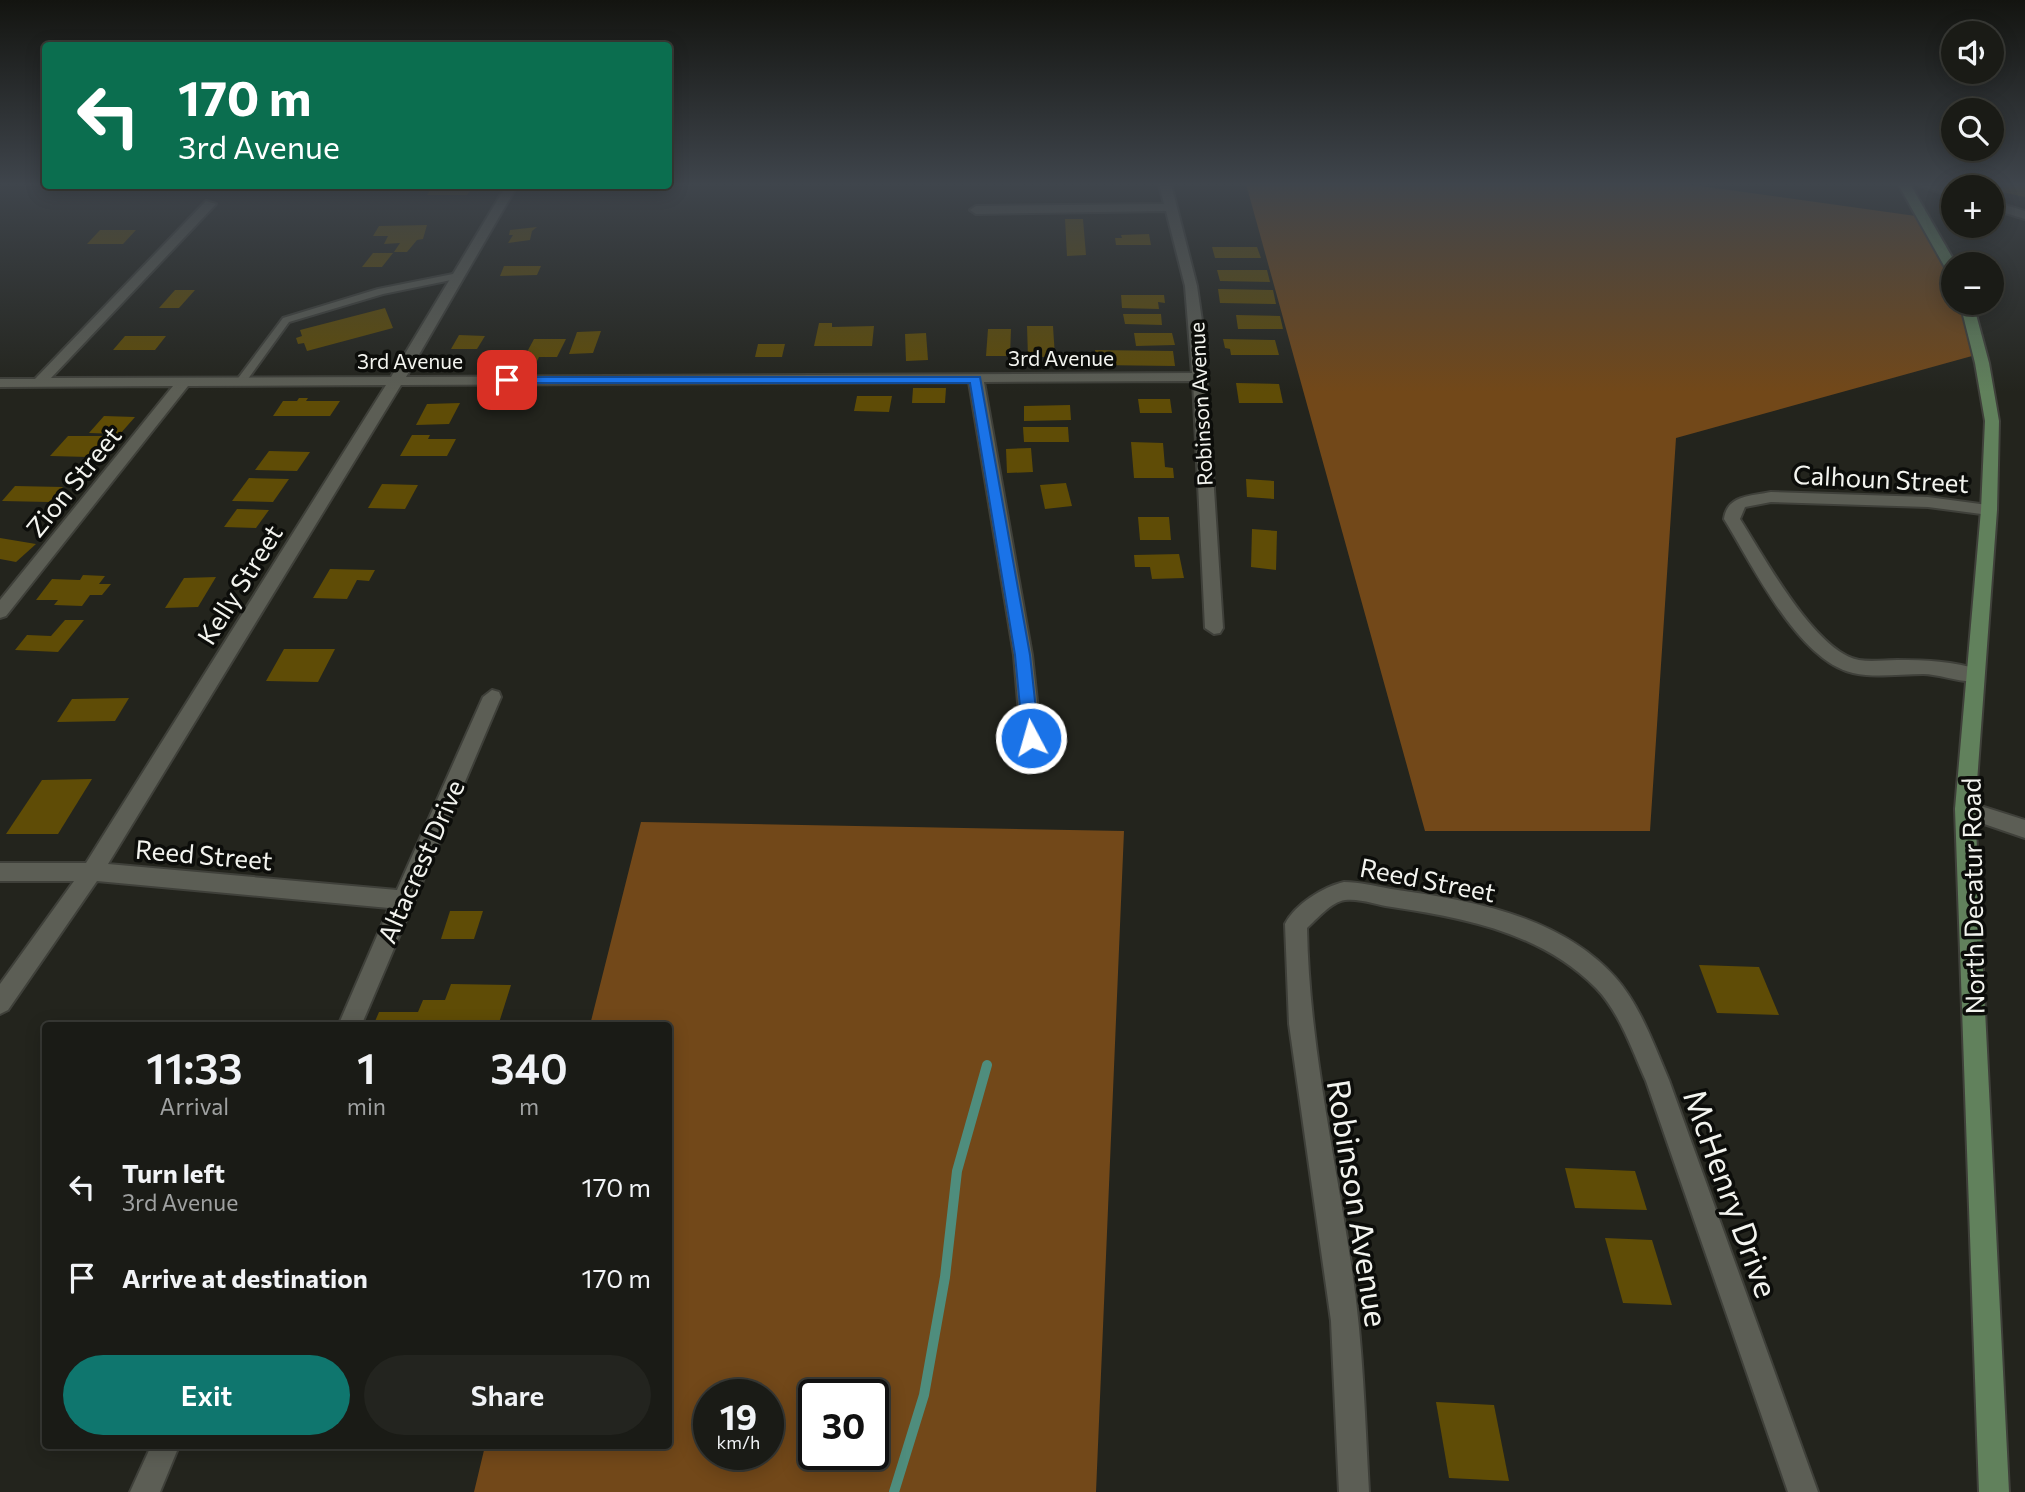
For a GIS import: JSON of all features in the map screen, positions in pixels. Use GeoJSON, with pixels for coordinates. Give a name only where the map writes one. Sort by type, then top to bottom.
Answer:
{"type":"FeatureCollection","features":[{"type":"Feature","properties":{"kind":"main road","name":"North Decatur Road"},"geometry":{"type":"LineString","coordinates":[[1969,315],[1982,363],[1992,421],[1989,510],[1965,809],[1994,1492]]}},
{"type":"Feature","properties":{"kind":"street"},"geometry":{"type":"LineString","coordinates":[[39,383],[162,254]]}},
{"type":"Feature","properties":{"kind":"street","name":"Kelly Street"},"geometry":{"type":"LineString","coordinates":[[0,1003],[92,872],[396,381],[471,254]]}},
{"type":"Feature","properties":{"kind":"street","name":"Robinson Avenue"},"geometry":{"type":"LineString","coordinates":[[1182,254],[1191,286],[1198,335],[1198,377],[1214,628]]}},
{"type":"Feature","properties":{"kind":"street","name":"3rd Avenue"},"geometry":{"type":"LineString","coordinates":[[0,383],[1198,377]]}},
{"type":"Feature","properties":{"kind":"street"},"geometry":{"type":"LineString","coordinates":[[976,379],[1023,655],[1031,738]]}},
{"type":"Feature","properties":{"kind":"street","name":"Zion Street"},"geometry":{"type":"LineString","coordinates":[[0,612],[184,382]]}},
{"type":"Feature","properties":{"kind":"street","name":"Calhoun Street"},"geometry":{"type":"LineString","coordinates":[[1975,675],[1934,667],[1855,667],[1825,651],[1790,611],[1732,519],[1733,510],[1740,503],[1771,497],[1928,502],[1989,510]]}},
{"type":"Feature","properties":{"kind":"street","name":"Altacrest Drive"},"geometry":{"type":"LineString","coordinates":[[351,1022],[492,697]]}},
{"type":"Feature","properties":{"kind":"street"},"geometry":{"type":"LineString","coordinates":[[1965,809],[2025,829]]}},
{"type":"Feature","properties":{"kind":"street","name":"Reed Street"},"geometry":{"type":"LineString","coordinates":[[0,872],[92,872],[403,900]]}},
{"type":"Feature","properties":{"kind":"street","name":"Reed Street"},"geometry":{"type":"LineString","coordinates":[[1296,924],[1324,901],[1342,891],[1435,903],[1494,918],[1556,944]]}},
{"type":"Feature","properties":{"kind":"street","name":"Robinson Avenue"},"geometry":{"type":"LineString","coordinates":[[1296,924],[1295,971],[1306,1075],[1345,1321],[1354,1492]]}},
{"type":"Feature","properties":{"kind":"street","name":"McHenry Drive"},"geometry":{"type":"LineString","coordinates":[[1556,944],[1566,949],[1606,983],[1634,1030],[1657,1080],[1803,1492]]}},
{"type":"Feature","properties":{"kind":"street"},"geometry":{"type":"LineString","coordinates":[[145,1492],[164,1449]]}},
{"type":"Feature","properties":{"kind":"lane"},"geometry":{"type":"LineString","coordinates":[[241,381],[286,320],[381,291],[458,276]]}},
{"type":"Feature","properties":{"kind":"shaded area"},"geometry":{"type":"Polygon","coordinates":[[[1265,254],[1940,254],[1941,315],[1963,315],[1972,356],[1676,438],[1650,831],[1425,831],[1265,254]]]}},
{"type":"Feature","properties":{"kind":"shaded area"},"geometry":{"type":"Polygon","coordinates":[[[641,822],[1124,831],[1096,1492],[474,1492],[484,1449],[672,1449],[672,1022],[591,1022],[641,822]]]}},
{"type":"Feature","properties":{"kind":"building"},"geometry":{"type":"Polygon","coordinates":[[[373,254],[393,254],[382,267],[362,267],[373,254]]]}},
{"type":"Feature","properties":{"kind":"building"},"geometry":{"type":"Polygon","coordinates":[[[1067,254],[1086,254],[1086,255],[1067,256],[1067,254]]]}},
{"type":"Feature","properties":{"kind":"building"},"geometry":{"type":"Polygon","coordinates":[[[1214,254],[1259,254],[1261,258],[1215,258],[1214,254]]]}},
{"type":"Feature","properties":{"kind":"building"},"geometry":{"type":"Polygon","coordinates":[[[504,266],[541,266],[537,275],[500,276],[504,266]]]}},
{"type":"Feature","properties":{"kind":"building"},"geometry":{"type":"Polygon","coordinates":[[[1217,270],[1267,270],[1270,282],[1220,281],[1217,270]]]}},
{"type":"Feature","properties":{"kind":"building"},"geometry":{"type":"Polygon","coordinates":[[[1218,289],[1273,290],[1276,304],[1220,303],[1218,289]]]}},
{"type":"Feature","properties":{"kind":"building"},"geometry":{"type":"Polygon","coordinates":[[[175,290],[195,290],[179,308],[159,308],[175,290]]]}},
{"type":"Feature","properties":{"kind":"building"},"geometry":{"type":"Polygon","coordinates":[[[1121,295],[1164,295],[1165,303],[1158,302],[1159,309],[1122,308],[1121,295]]]}},
{"type":"Feature","properties":{"kind":"building"},"geometry":{"type":"Polygon","coordinates":[[[385,308],[393,328],[307,351],[304,343],[298,344],[296,338],[302,336],[300,330],[385,308]]]}},
{"type":"Feature","properties":{"kind":"building"},"geometry":{"type":"Polygon","coordinates":[[[1123,314],[1161,314],[1162,325],[1125,324],[1123,314]]]}},
{"type":"Feature","properties":{"kind":"building"},"geometry":{"type":"Polygon","coordinates":[[[1236,315],[1280,316],[1283,329],[1238,329],[1236,315]]]}},
{"type":"Feature","properties":{"kind":"building"},"geometry":{"type":"Polygon","coordinates":[[[819,323],[832,323],[832,327],[874,326],[872,346],[814,346],[819,323]]]}},
{"type":"Feature","properties":{"kind":"building"},"geometry":{"type":"Polygon","coordinates":[[[1027,326],[1053,326],[1055,357],[1028,357],[1027,326]]]}},
{"type":"Feature","properties":{"kind":"building"},"geometry":{"type":"Polygon","coordinates":[[[988,329],[1011,329],[1010,356],[986,356],[988,329]]]}},
{"type":"Feature","properties":{"kind":"building"},"geometry":{"type":"Polygon","coordinates":[[[601,331],[593,353],[569,354],[577,332],[601,331]]]}},
{"type":"Feature","properties":{"kind":"building"},"geometry":{"type":"Polygon","coordinates":[[[926,333],[928,360],[906,361],[905,334],[926,333]]]}},
{"type":"Feature","properties":{"kind":"building"},"geometry":{"type":"Polygon","coordinates":[[[1134,333],[1172,333],[1175,345],[1136,346],[1134,333]]]}},
{"type":"Feature","properties":{"kind":"building"},"geometry":{"type":"Polygon","coordinates":[[[459,335],[485,336],[477,349],[451,349],[459,335]]]}},
{"type":"Feature","properties":{"kind":"building"},"geometry":{"type":"Polygon","coordinates":[[[125,336],[166,336],[155,350],[113,350],[125,336]]]}},
{"type":"Feature","properties":{"kind":"building"},"geometry":{"type":"Polygon","coordinates":[[[534,339],[566,339],[557,357],[539,357],[534,367],[519,367],[534,339]]]}},
{"type":"Feature","properties":{"kind":"building"},"geometry":{"type":"Polygon","coordinates":[[[1223,339],[1275,340],[1279,355],[1231,355],[1230,349],[1225,348],[1223,339]]]}},
{"type":"Feature","properties":{"kind":"building"},"geometry":{"type":"Polygon","coordinates":[[[758,344],[785,344],[782,357],[755,357],[758,344]]]}},
{"type":"Feature","properties":{"kind":"building"},"geometry":{"type":"Polygon","coordinates":[[[1095,350],[1173,351],[1175,366],[1096,365],[1095,350]]]}},
{"type":"Feature","properties":{"kind":"building"},"geometry":{"type":"Polygon","coordinates":[[[1236,383],[1279,384],[1283,403],[1239,403],[1236,383]]]}},
{"type":"Feature","properties":{"kind":"building"},"geometry":{"type":"Polygon","coordinates":[[[913,388],[946,388],[945,403],[912,403],[913,388]]]}},
{"type":"Feature","properties":{"kind":"building"},"geometry":{"type":"Polygon","coordinates":[[[857,396],[892,396],[889,412],[854,411],[857,396]]]}},
{"type":"Feature","properties":{"kind":"building"},"geometry":{"type":"Polygon","coordinates":[[[299,398],[308,398],[306,401],[340,401],[330,416],[273,416],[283,401],[297,401],[299,398]]]}},
{"type":"Feature","properties":{"kind":"building"},"geometry":{"type":"Polygon","coordinates":[[[1138,399],[1170,399],[1172,413],[1140,413],[1138,399]]]}},
{"type":"Feature","properties":{"kind":"building"},"geometry":{"type":"Polygon","coordinates":[[[460,403],[449,424],[416,425],[427,404],[460,403]]]}},
{"type":"Feature","properties":{"kind":"building"},"geometry":{"type":"Polygon","coordinates":[[[1070,405],[1071,420],[1024,421],[1024,406],[1070,405]]]}},
{"type":"Feature","properties":{"kind":"building"},"geometry":{"type":"Polygon","coordinates":[[[104,416],[135,417],[120,434],[89,433],[104,416]]]}},
{"type":"Feature","properties":{"kind":"building"},"geometry":{"type":"Polygon","coordinates":[[[1023,427],[1068,427],[1069,442],[1024,442],[1023,427]]]}},
{"type":"Feature","properties":{"kind":"building"},"geometry":{"type":"Polygon","coordinates":[[[412,435],[430,435],[428,439],[456,439],[447,456],[400,456],[412,435]]]}},
{"type":"Feature","properties":{"kind":"building"},"geometry":{"type":"Polygon","coordinates":[[[68,436],[107,436],[89,457],[50,456],[68,436]]]}},
{"type":"Feature","properties":{"kind":"building"},"geometry":{"type":"Polygon","coordinates":[[[1131,442],[1163,443],[1165,467],[1173,468],[1174,478],[1134,478],[1131,442]]]}},
{"type":"Feature","properties":{"kind":"building"},"geometry":{"type":"Polygon","coordinates":[[[1031,448],[1033,472],[1007,473],[1006,449],[1031,448]]]}},
{"type":"Feature","properties":{"kind":"building"},"geometry":{"type":"Polygon","coordinates":[[[269,451],[310,452],[297,471],[255,470],[269,451]]]}},
{"type":"Feature","properties":{"kind":"building"},"geometry":{"type":"Polygon","coordinates":[[[249,478],[289,479],[273,502],[232,501],[249,478]]]}},
{"type":"Feature","properties":{"kind":"building"},"geometry":{"type":"Polygon","coordinates":[[[1246,479],[1274,481],[1274,499],[1247,497],[1246,479]]]}},
{"type":"Feature","properties":{"kind":"building"},"geometry":{"type":"Polygon","coordinates":[[[1066,483],[1072,506],[1045,509],[1040,485],[1066,483]]]}},
{"type":"Feature","properties":{"kind":"building"},"geometry":{"type":"Polygon","coordinates":[[[382,484],[418,485],[405,509],[368,508],[382,484]]]}},
{"type":"Feature","properties":{"kind":"building"},"geometry":{"type":"Polygon","coordinates":[[[15,486],[63,487],[49,502],[2,501],[15,486]]]}},
{"type":"Feature","properties":{"kind":"building"},"geometry":{"type":"Polygon","coordinates":[[[237,509],[269,510],[256,528],[224,527],[237,509]]]}},
{"type":"Feature","properties":{"kind":"building"},"geometry":{"type":"Polygon","coordinates":[[[1138,517],[1169,517],[1171,540],[1140,540],[1138,517]]]}},
{"type":"Feature","properties":{"kind":"building"},"geometry":{"type":"Polygon","coordinates":[[[1252,529],[1277,531],[1276,570],[1251,567],[1252,529]]]}},
{"type":"Feature","properties":{"kind":"building"},"geometry":{"type":"Polygon","coordinates":[[[0,538],[36,544],[16,562],[0,559],[0,538]]]}},
{"type":"Feature","properties":{"kind":"building"},"geometry":{"type":"Polygon","coordinates":[[[1179,554],[1184,578],[1152,579],[1150,567],[1135,567],[1134,555],[1179,554]]]}},
{"type":"Feature","properties":{"kind":"building"},"geometry":{"type":"Polygon","coordinates":[[[330,569],[375,570],[369,581],[357,580],[347,599],[313,598],[330,569]]]}},
{"type":"Feature","properties":{"kind":"building"},"geometry":{"type":"Polygon","coordinates":[[[83,575],[105,576],[99,584],[111,584],[102,595],[90,595],[82,606],[54,605],[58,600],[36,600],[52,579],[80,580],[83,575]]]}},
{"type":"Feature","properties":{"kind":"building"},"geometry":{"type":"Polygon","coordinates":[[[216,577],[198,607],[165,608],[184,578],[216,577]]]}},
{"type":"Feature","properties":{"kind":"building"},"geometry":{"type":"Polygon","coordinates":[[[65,620],[84,620],[58,652],[15,650],[27,635],[51,636],[65,620]]]}},
{"type":"Feature","properties":{"kind":"building"},"geometry":{"type":"Polygon","coordinates":[[[284,649],[335,649],[318,682],[266,681],[284,649]]]}},
{"type":"Feature","properties":{"kind":"building"},"geometry":{"type":"Polygon","coordinates":[[[129,698],[115,721],[57,722],[72,699],[129,698]]]}},
{"type":"Feature","properties":{"kind":"building"},"geometry":{"type":"Polygon","coordinates":[[[92,779],[58,834],[6,834],[42,780],[92,779]]]}},
{"type":"Feature","properties":{"kind":"building"},"geometry":{"type":"Polygon","coordinates":[[[450,911],[483,911],[474,939],[441,939],[450,911]]]}},
{"type":"Feature","properties":{"kind":"building"},"geometry":{"type":"Polygon","coordinates":[[[1699,965],[1759,967],[1779,1015],[1717,1013],[1699,965]]]}},
{"type":"Feature","properties":{"kind":"building"},"geometry":{"type":"Polygon","coordinates":[[[451,984],[511,985],[499,1022],[375,1022],[379,1012],[418,1012],[423,1000],[445,1000],[451,984]]]}},
{"type":"Feature","properties":{"kind":"building"},"geometry":{"type":"Polygon","coordinates":[[[1565,1168],[1635,1171],[1647,1210],[1575,1208],[1565,1168]]]}},
{"type":"Feature","properties":{"kind":"building"},"geometry":{"type":"Polygon","coordinates":[[[1605,1238],[1652,1240],[1672,1305],[1623,1303],[1605,1238]]]}},
{"type":"Feature","properties":{"kind":"building"},"geometry":{"type":"Polygon","coordinates":[[[1436,1402],[1494,1405],[1509,1481],[1449,1478],[1436,1402]]]}},
{"type":"Feature","properties":{"kind":"waterway"},"geometry":{"type":"LineString","coordinates":[[894,1492],[924,1395],[945,1277],[957,1171],[987,1065]]}},
{"type":"Feature","properties":{"kind":"route"},"geometry":{"type":"LineString","coordinates":[[507,380],[976,379],[1023,655],[1031,738]]}}]}
